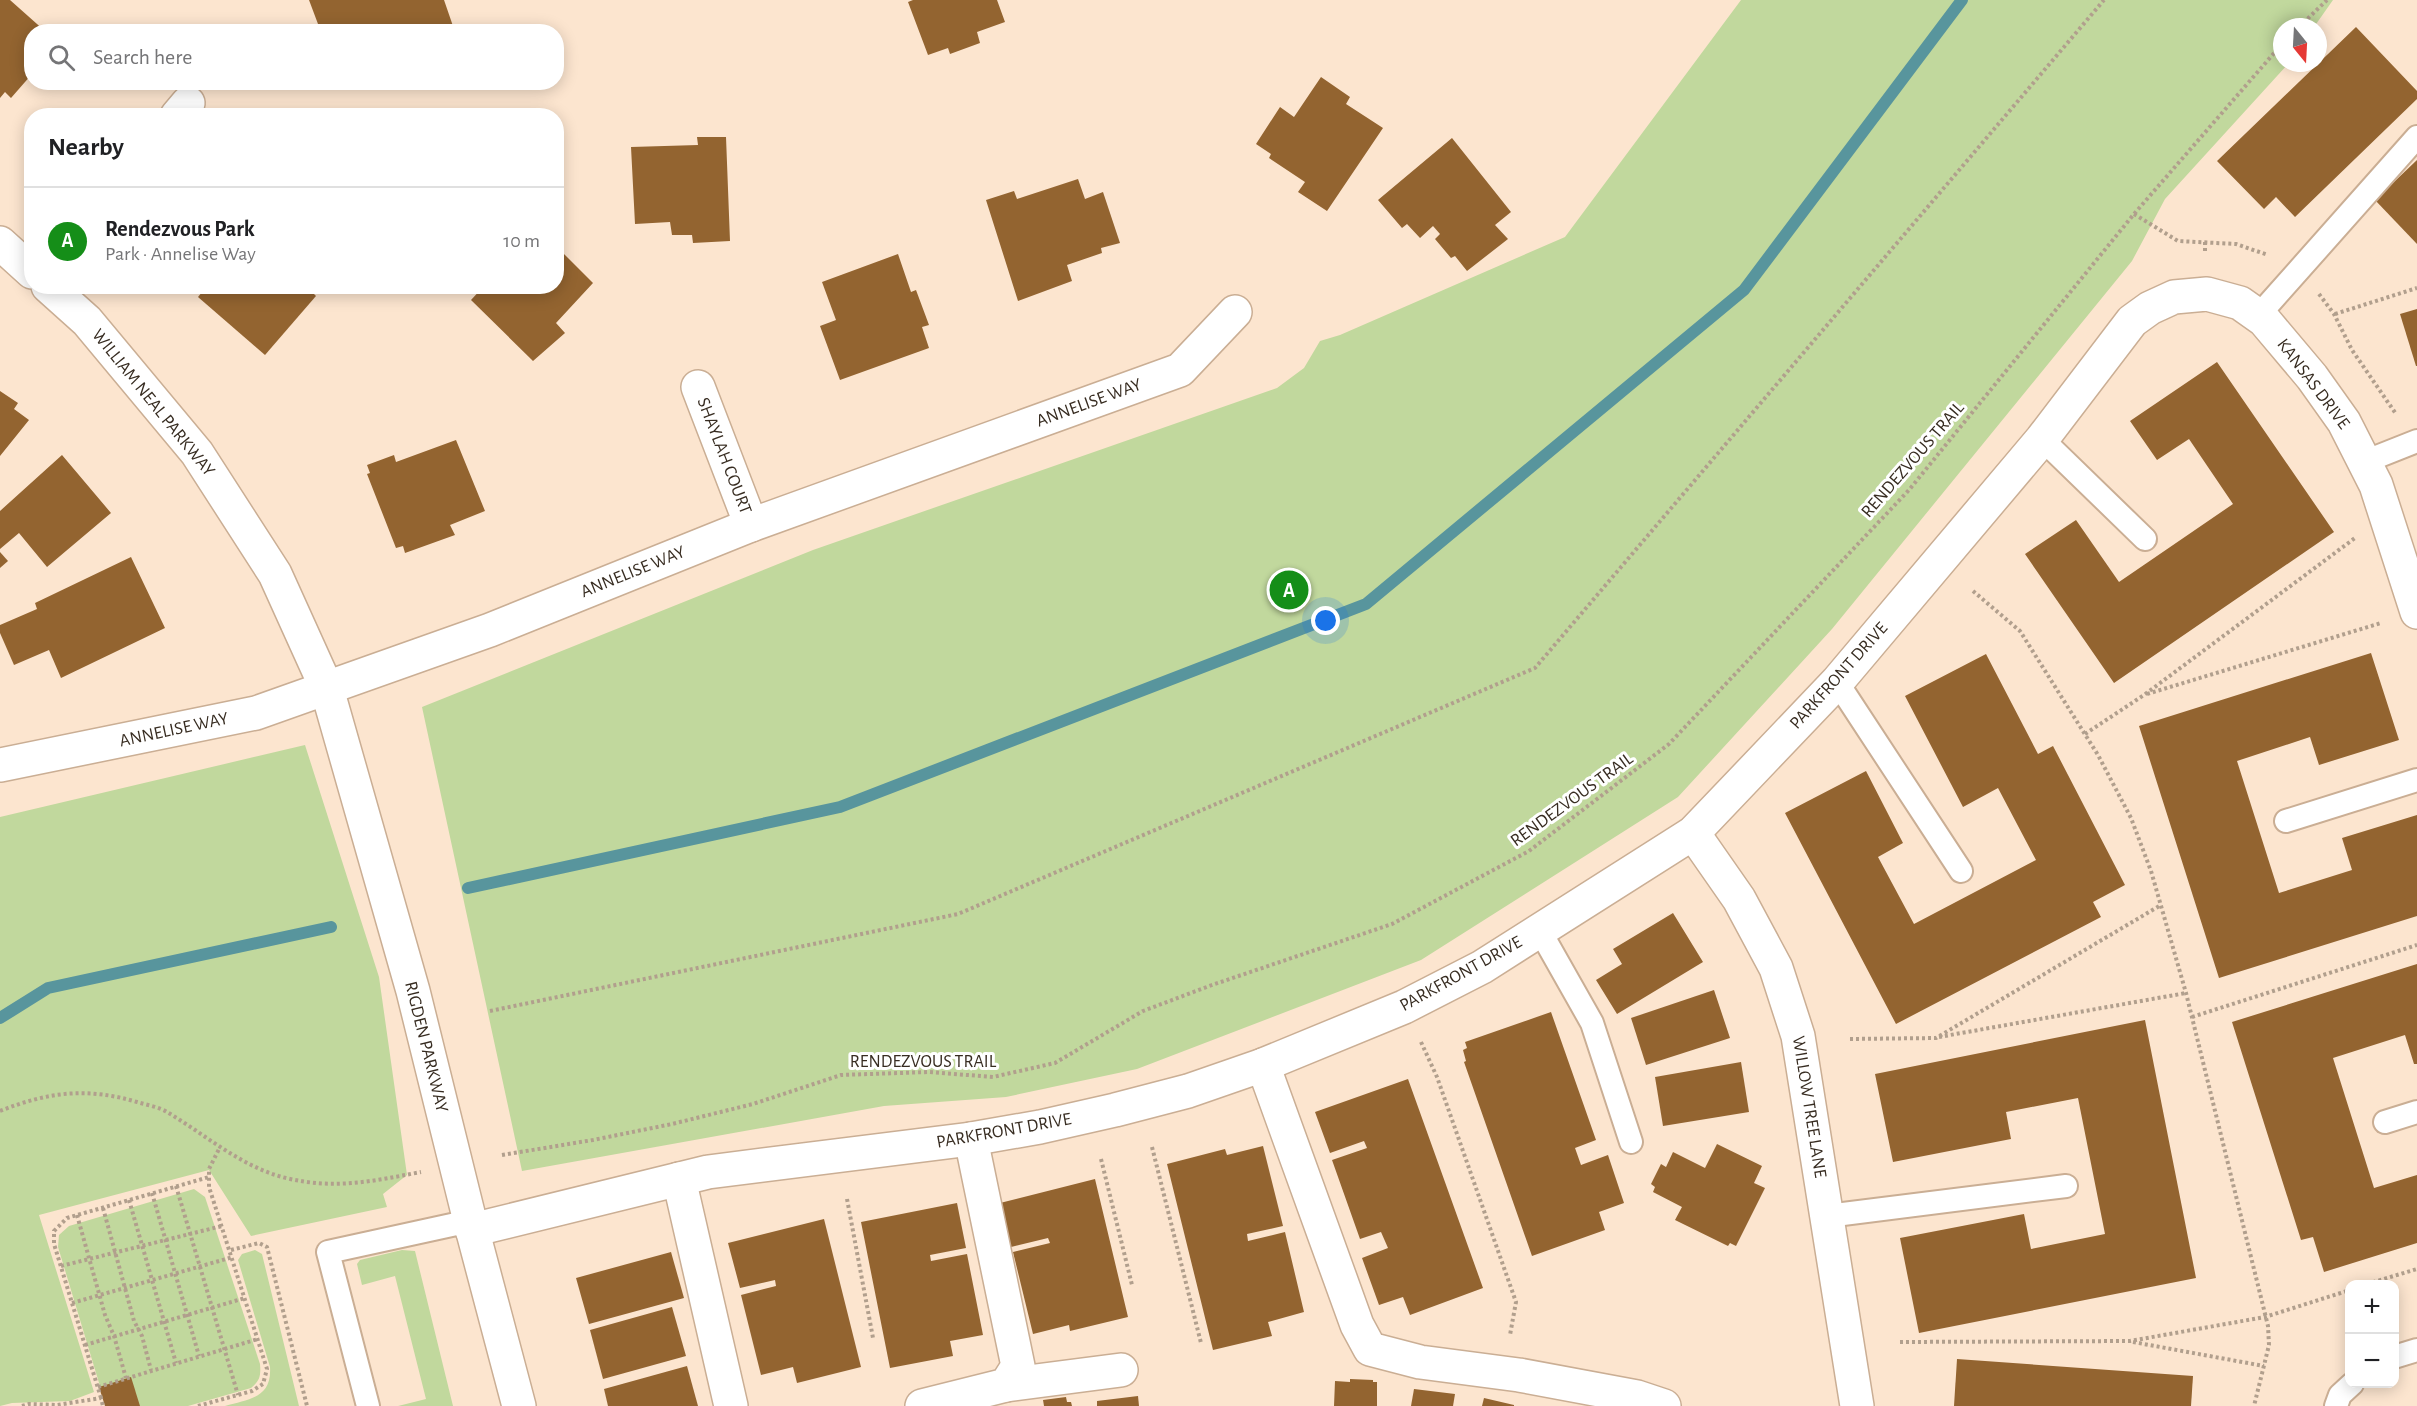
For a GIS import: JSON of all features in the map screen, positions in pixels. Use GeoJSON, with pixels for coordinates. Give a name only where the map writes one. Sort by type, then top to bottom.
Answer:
{"type":"FeatureCollection","features":[{"type":"Feature","properties":{"kind":"street"},"geometry":{"type":"LineString","coordinates":[[0,243],[24,265]]}},
{"type":"Feature","properties":{"kind":"street","name":"WILLIAM NEAL PARKWAY"},"geometry":{"type":"LineString","coordinates":[[57,294],[87,321],[197,453],[275,574],[327,689]]}},
{"type":"Feature","properties":{"kind":"street","name":"KANSAS DRIVE"},"geometry":{"type":"LineString","coordinates":[[2207,294],[2240,303],[2258,316],[2312,377],[2344,422],[2376,485],[2417,612]]}},
{"type":"Feature","properties":{"kind":"street","name":"PARKFRONT DRIVE"},"geometry":{"type":"LineString","coordinates":[[471,1225],[708,1172],[1040,1128],[1115,1110],[1188,1091],[1263,1065],[1404,1007],[1482,967],[1693,833],[1837,682],[2042,439],[2132,321],[2150,308],[2174,297],[2207,294]]}},
{"type":"Feature","properties":{"kind":"street","name":"ANNELISE WAY"},"geometry":{"type":"LineString","coordinates":[[0,765],[256,713],[490,630],[751,525],[1180,370],[1235,312]]}},
{"type":"Feature","properties":{"kind":"street","name":"SHAYLAH COURT"},"geometry":{"type":"LineString","coordinates":[[698,387],[751,525]]}},
{"type":"Feature","properties":{"kind":"street","name":"RIGDEN PARKWAY"},"geometry":{"type":"LineString","coordinates":[[327,689],[413,991],[519,1406]]}},
{"type":"Feature","properties":{"kind":"street","name":"WILLOW TREE LANE"},"geometry":{"type":"LineString","coordinates":[[1693,833],[1739,899],[1776,968],[1798,1036],[1857,1406]]}},
{"type":"Feature","properties":{"kind":"street"},"geometry":{"type":"LineString","coordinates":[[1263,1065],[1357,1324],[1370,1349],[1420,1362],[1503,1373],[1637,1397],[1664,1406]]}},
{"type":"Feature","properties":{"kind":"street"},"geometry":{"type":"LineString","coordinates":[[971,1138],[1018,1366],[1006,1385]]}},
{"type":"Feature","properties":{"kind":"street"},"geometry":{"type":"LineString","coordinates":[[679,1179],[731,1406]]}},
{"type":"Feature","properties":{"kind":"street"},"geometry":{"type":"LineString","coordinates":[[922,1406],[1006,1385],[1121,1370]]}},
{"type":"Feature","properties":{"kind":"lane"},"geometry":{"type":"LineString","coordinates":[[2258,316],[2417,136]]}},
{"type":"Feature","properties":{"kind":"lane"},"geometry":{"type":"LineString","coordinates":[[2042,439],[2145,539]]}},
{"type":"Feature","properties":{"kind":"lane"},"geometry":{"type":"LineString","coordinates":[[2364,462],[2417,441]]}},
{"type":"Feature","properties":{"kind":"lane"},"geometry":{"type":"LineString","coordinates":[[1837,682],[1960,871]]}},
{"type":"Feature","properties":{"kind":"lane"},"geometry":{"type":"LineString","coordinates":[[2286,821],[2417,780]]}},
{"type":"Feature","properties":{"kind":"lane"},"geometry":{"type":"LineString","coordinates":[[1540,931],[1592,1023],[1631,1142]]}},
{"type":"Feature","properties":{"kind":"lane"},"geometry":{"type":"LineString","coordinates":[[2385,1122],[2417,1112]]}},
{"type":"Feature","properties":{"kind":"lane"},"geometry":{"type":"LineString","coordinates":[[1827,1216],[2066,1186]]}},
{"type":"Feature","properties":{"kind":"lane"},"geometry":{"type":"LineString","coordinates":[[368,1406],[328,1252],[471,1225]]}},
{"type":"Feature","properties":{"kind":"lane"},"geometry":{"type":"LineString","coordinates":[[2399,1355],[2417,1350]]}},
{"type":"Feature","properties":{"kind":"lane"},"geometry":{"type":"LineString","coordinates":[[2336,1406],[2340,1395],[2347,1388]]}},
{"type":"Feature","properties":{"kind":"path"},"geometry":{"type":"LineString","coordinates":[[490,1011],[958,914],[1535,668],[2104,0]]}},
{"type":"Feature","properties":{"kind":"path"},"geometry":{"type":"LineString","coordinates":[[2308,18],[2326,0]]}},
{"type":"Feature","properties":{"kind":"path","name":"RENDEZVOUS TRAIL"},"geometry":{"type":"LineString","coordinates":[[502,1155],[672,1124],[753,1104],[842,1076],[929,1072],[993,1077],[1055,1063],[1143,1011],[1392,924],[1529,851],[1668,744],[1909,490],[2134,214],[2273,54]]}},
{"type":"Feature","properties":{"kind":"path"},"geometry":{"type":"LineString","coordinates":[[2205,242],[2205,253]]}},
{"type":"Feature","properties":{"kind":"path"},"geometry":{"type":"LineString","coordinates":[[2334,314],[2417,288]]}},
{"type":"Feature","properties":{"kind":"path"},"geometry":{"type":"LineString","coordinates":[[2085,734],[2144,695],[2355,537]]}},
{"type":"Feature","properties":{"kind":"path"},"geometry":{"type":"LineString","coordinates":[[1973,591],[2020,631],[2085,734],[2131,818],[2151,871],[2186,993],[2265,1317],[2269,1345],[2254,1406]]}},
{"type":"Feature","properties":{"kind":"path"},"geometry":{"type":"LineString","coordinates":[[2144,695],[2382,622]]}},
{"type":"Feature","properties":{"kind":"path"},"geometry":{"type":"LineString","coordinates":[[1936,1038],[2161,905]]}},
{"type":"Feature","properties":{"kind":"path"},"geometry":{"type":"LineString","coordinates":[[2192,1017],[2417,945]]}},
{"type":"Feature","properties":{"kind":"path"},"geometry":{"type":"LineString","coordinates":[[1851,1039],[1936,1038],[2186,993]]}},
{"type":"Feature","properties":{"kind":"path"},"geometry":{"type":"LineString","coordinates":[[1419,1036],[1437,1077],[1516,1302],[1503,1373]]}},
{"type":"Feature","properties":{"kind":"path"},"geometry":{"type":"LineString","coordinates":[[0,1111],[31,1099],[79,1092],[114,1095],[165,1110],[240,1160],[285,1178],[333,1186],[390,1179],[417,1172]]}},
{"type":"Feature","properties":{"kind":"path"},"geometry":{"type":"LineString","coordinates":[[198,1406],[252,1391],[263,1384],[267,1369],[231,1250],[209,1187],[209,1169],[220,1147]]}},
{"type":"Feature","properties":{"kind":"path"},"geometry":{"type":"LineString","coordinates":[[1152,1147],[1201,1343]]}},
{"type":"Feature","properties":{"kind":"path"},"geometry":{"type":"LineString","coordinates":[[1101,1159],[1132,1285]]}},
{"type":"Feature","properties":{"kind":"path"},"geometry":{"type":"LineString","coordinates":[[102,1406],[54,1244],[54,1231],[67,1218],[209,1177]]}},
{"type":"Feature","properties":{"kind":"path"},"geometry":{"type":"LineString","coordinates":[[176,1186],[238,1395]]}},
{"type":"Feature","properties":{"kind":"path"},"geometry":{"type":"LineString","coordinates":[[152,1193],[199,1356]]}},
{"type":"Feature","properties":{"kind":"path"},"geometry":{"type":"LineString","coordinates":[[847,1199],[873,1338]]}},
{"type":"Feature","properties":{"kind":"path"},"geometry":{"type":"LineString","coordinates":[[129,1200],[176,1363]]}},
{"type":"Feature","properties":{"kind":"path"},"geometry":{"type":"LineString","coordinates":[[103,1208],[151,1370]]}},
{"type":"Feature","properties":{"kind":"path"},"geometry":{"type":"LineString","coordinates":[[76,1215],[126,1378]]}},
{"type":"Feature","properties":{"kind":"path"},"geometry":{"type":"LineString","coordinates":[[61,1266],[222,1226]]}},
{"type":"Feature","properties":{"kind":"path"},"geometry":{"type":"LineString","coordinates":[[231,1250],[259,1243],[267,1247],[307,1406]]}},
{"type":"Feature","properties":{"kind":"path"},"geometry":{"type":"LineString","coordinates":[[72,1303],[233,1257]]}},
{"type":"Feature","properties":{"kind":"path"},"geometry":{"type":"LineString","coordinates":[[2380,1280],[2417,1269]]}},
{"type":"Feature","properties":{"kind":"path"},"geometry":{"type":"LineString","coordinates":[[1900,1342],[2130,1341],[2265,1317],[2345,1291]]}},
{"type":"Feature","properties":{"kind":"path"},"geometry":{"type":"LineString","coordinates":[[85,1345],[245,1298]]}},
{"type":"Feature","properties":{"kind":"path"},"geometry":{"type":"LineString","coordinates":[[98,1387],[258,1339]]}},
{"type":"Feature","properties":{"kind":"path"},"geometry":{"type":"LineString","coordinates":[[2130,1341],[2264,1366]]}},
{"type":"Feature","properties":{"kind":"path"},"geometry":{"type":"LineString","coordinates":[[22,1406],[57,1405],[100,1398]]}},
{"type":"Feature","properties":{"kind":"green space"},"geometry":{"type":"Polygon","coordinates":[[[1741,0],[2333,0],[2320,18],[2273,18],[2273,72],[2281,72],[2165,199],[2132,261],[1832,629],[1678,797],[1421,960],[1137,1069],[1006,1097],[884,1106],[522,1171],[422,707],[813,550],[1277,388],[1304,368],[1320,341],[1340,335],[1565,237],[1741,0]]]}},
{"type":"Feature","properties":{"kind":"green space"},"geometry":{"type":"Polygon","coordinates":[[[305,745],[379,977],[407,1175],[383,1194],[387,1207],[251,1236],[209,1170],[39,1215],[94,1392],[70,1401],[12,1403],[0,1406],[0,817],[305,745]]]}},
{"type":"Feature","properties":{"kind":"green space"},"geometry":{"type":"Polygon","coordinates":[[[194,1189],[205,1197],[260,1364],[259,1378],[251,1388],[188,1406],[106,1406],[58,1247],[59,1235],[69,1226],[194,1189]]]}},
{"type":"Feature","properties":{"kind":"green space"},"geometry":{"type":"Polygon","coordinates":[[[255,1250],[262,1254],[299,1406],[225,1406],[257,1396],[263,1391],[270,1377],[270,1367],[238,1260],[242,1254],[255,1250]]]}},
{"type":"Feature","properties":{"kind":"green space"},"geometry":{"type":"Polygon","coordinates":[[[402,1250],[415,1251],[453,1406],[398,1406],[426,1399],[395,1276],[362,1285],[357,1264],[360,1260],[402,1250]]]}},
{"type":"Feature","properties":{"kind":"building"},"geometry":{"type":"Polygon","coordinates":[[[0,0],[10,0],[37,24],[24,24],[24,83],[11,98],[5,92],[0,98],[0,0]]]}},
{"type":"Feature","properties":{"kind":"building"},"geometry":{"type":"Polygon","coordinates":[[[309,0],[444,0],[452,24],[318,24],[309,0]]]}},
{"type":"Feature","properties":{"kind":"building"},"geometry":{"type":"Polygon","coordinates":[[[913,0],[997,0],[1005,22],[977,32],[980,43],[950,54],[948,48],[928,55],[908,2],[913,0]]]}},
{"type":"Feature","properties":{"kind":"building"},"geometry":{"type":"Polygon","coordinates":[[[2356,27],[2417,91],[2417,99],[2295,217],[2276,197],[2264,209],[2217,161],[2309,72],[2327,72],[2327,55],[2356,27]]]}},
{"type":"Feature","properties":{"kind":"building"},"geometry":{"type":"Polygon","coordinates":[[[1321,77],[1350,97],[1346,104],[1383,128],[1327,211],[1298,192],[1305,182],[1269,158],[1271,154],[1256,144],[1280,107],[1294,117],[1321,77]]]}},
{"type":"Feature","properties":{"kind":"building"},"geometry":{"type":"Polygon","coordinates":[[[697,137],[726,137],[730,241],[693,243],[692,235],[672,235],[670,222],[635,224],[631,147],[698,145],[697,137]]]}},
{"type":"Feature","properties":{"kind":"building"},"geometry":{"type":"Polygon","coordinates":[[[1452,138],[1511,212],[1495,225],[1508,239],[1467,271],[1455,256],[1451,258],[1435,239],[1440,234],[1433,226],[1420,238],[1407,224],[1402,228],[1378,200],[1452,138]]]}},
{"type":"Feature","properties":{"kind":"building"},"geometry":{"type":"Polygon","coordinates":[[[2417,160],[2417,244],[2375,200],[2417,160]]]}},
{"type":"Feature","properties":{"kind":"building"},"geometry":{"type":"Polygon","coordinates":[[[1078,179],[1085,199],[1103,192],[1120,243],[1101,248],[1102,253],[1067,265],[1072,281],[1018,301],[986,200],[1014,191],[1017,199],[1078,179]]]}},
{"type":"Feature","properties":{"kind":"building"},"geometry":{"type":"Polygon","coordinates":[[[564,254],[593,283],[556,323],[565,333],[533,361],[471,300],[477,294],[564,294],[564,254]]]}},
{"type":"Feature","properties":{"kind":"building"},"geometry":{"type":"Polygon","coordinates":[[[898,254],[911,292],[916,290],[929,325],[922,327],[929,348],[840,380],[820,326],[836,320],[822,282],[898,254]]]}},
{"type":"Feature","properties":{"kind":"building"},"geometry":{"type":"Polygon","coordinates":[[[200,294],[314,294],[316,296],[265,355],[198,297],[200,294]]]}},
{"type":"Feature","properties":{"kind":"building"},"geometry":{"type":"Polygon","coordinates":[[[2417,309],[2417,366],[2416,366],[2400,314],[2417,309]]]}},
{"type":"Feature","properties":{"kind":"building"},"geometry":{"type":"Polygon","coordinates":[[[2217,362],[2334,532],[2114,683],[2025,554],[2076,520],[2119,582],[2233,504],[2189,439],[2157,460],[2130,421],[2217,362]]]}},
{"type":"Feature","properties":{"kind":"building"},"geometry":{"type":"Polygon","coordinates":[[[0,391],[18,403],[14,409],[29,420],[0,456],[0,391]]]}},
{"type":"Feature","properties":{"kind":"building"},"geometry":{"type":"Polygon","coordinates":[[[456,440],[485,511],[450,525],[455,535],[405,553],[403,546],[396,548],[367,474],[370,473],[367,465],[394,455],[396,462],[456,440]]]}},
{"type":"Feature","properties":{"kind":"building"},"geometry":{"type":"Polygon","coordinates":[[[62,455],[111,513],[47,567],[19,533],[0,549],[0,511],[62,455]]]}},
{"type":"Feature","properties":{"kind":"building"},"geometry":{"type":"Polygon","coordinates":[[[0,552],[8,561],[0,568],[0,552]]]}},
{"type":"Feature","properties":{"kind":"building"},"geometry":{"type":"Polygon","coordinates":[[[131,557],[165,628],[61,678],[49,650],[14,665],[0,633],[0,625],[37,609],[35,603],[131,557]]]}},
{"type":"Feature","properties":{"kind":"building"},"geometry":{"type":"Polygon","coordinates":[[[2371,653],[2399,740],[2319,765],[2310,737],[2237,761],[2279,893],[2352,870],[2342,838],[2417,815],[2417,916],[2219,978],[2139,726],[2371,653]]]}},
{"type":"Feature","properties":{"kind":"building"},"geometry":{"type":"Polygon","coordinates":[[[1986,654],[2038,754],[2053,746],[2125,885],[2093,902],[2101,917],[1896,1024],[1785,813],[1866,771],[1903,843],[1878,857],[1914,924],[2036,860],[1998,788],[1963,807],[1905,696],[1986,654]]]}},
{"type":"Feature","properties":{"kind":"building"},"geometry":{"type":"Polygon","coordinates":[[[1673,913],[1703,962],[1617,1014],[1596,980],[1622,964],[1613,949],[1673,913]]]}},
{"type":"Feature","properties":{"kind":"building"},"geometry":{"type":"Polygon","coordinates":[[[2417,964],[2417,1064],[2414,1064],[2405,1035],[2333,1058],[2374,1188],[2417,1175],[2417,1243],[2324,1272],[2313,1237],[2301,1240],[2232,1022],[2417,964]]]}},
{"type":"Feature","properties":{"kind":"building"},"geometry":{"type":"Polygon","coordinates":[[[1714,990],[1730,1038],[1646,1065],[1631,1018],[1714,990]]]}},
{"type":"Feature","properties":{"kind":"building"},"geometry":{"type":"Polygon","coordinates":[[[1551,1012],[1596,1140],[1575,1148],[1581,1165],[1608,1155],[1624,1203],[1599,1212],[1605,1230],[1532,1256],[1464,1062],[1466,1061],[1463,1050],[1467,1048],[1465,1042],[1551,1012]]]}},
{"type":"Feature","properties":{"kind":"building"},"geometry":{"type":"Polygon","coordinates":[[[2145,1020],[2196,1278],[1919,1333],[1900,1238],[2024,1214],[2031,1249],[2105,1234],[2078,1098],[2006,1112],[2011,1139],[1893,1162],[1875,1074],[2145,1020]]]}},
{"type":"Feature","properties":{"kind":"building"},"geometry":{"type":"Polygon","coordinates":[[[1741,1062],[1749,1112],[1663,1126],[1655,1077],[1741,1062]]]}},
{"type":"Feature","properties":{"kind":"building"},"geometry":{"type":"Polygon","coordinates":[[[1408,1079],[1483,1288],[1410,1315],[1403,1297],[1379,1305],[1362,1258],[1388,1248],[1381,1232],[1360,1239],[1332,1160],[1367,1148],[1364,1141],[1330,1153],[1315,1112],[1408,1079]]]}},
{"type":"Feature","properties":{"kind":"building"},"geometry":{"type":"Polygon","coordinates":[[[1717,1144],[1762,1166],[1754,1183],[1765,1188],[1736,1246],[1730,1243],[1728,1246],[1675,1220],[1682,1207],[1653,1192],[1655,1187],[1651,1184],[1661,1164],[1666,1167],[1673,1152],[1705,1168],[1717,1144]]]}},
{"type":"Feature","properties":{"kind":"building"},"geometry":{"type":"Polygon","coordinates":[[[1263,1146],[1283,1226],[1247,1234],[1248,1241],[1285,1232],[1304,1312],[1268,1322],[1272,1336],[1213,1350],[1167,1164],[1225,1149],[1227,1155],[1263,1146]]]}},
{"type":"Feature","properties":{"kind":"building"},"geometry":{"type":"Polygon","coordinates":[[[1095,1179],[1128,1317],[1070,1331],[1069,1325],[1033,1334],[1013,1252],[1050,1243],[1048,1238],[1011,1247],[1000,1203],[1095,1179]]]}},
{"type":"Feature","properties":{"kind":"building"},"geometry":{"type":"Polygon","coordinates":[[[957,1203],[966,1248],[930,1255],[931,1261],[967,1254],[983,1335],[950,1341],[953,1356],[890,1368],[861,1222],[957,1203]]]}},
{"type":"Feature","properties":{"kind":"building"},"geometry":{"type":"Polygon","coordinates":[[[824,1219],[861,1367],[797,1383],[793,1367],[761,1375],[741,1295],[776,1286],[775,1280],[740,1288],[728,1243],[824,1219]]]}},
{"type":"Feature","properties":{"kind":"building"},"geometry":{"type":"Polygon","coordinates":[[[671,1252],[684,1298],[589,1324],[576,1278],[671,1252]]]}},
{"type":"Feature","properties":{"kind":"building"},"geometry":{"type":"Polygon","coordinates":[[[672,1307],[686,1356],[603,1379],[590,1330],[672,1307]]]}},
{"type":"Feature","properties":{"kind":"building"},"geometry":{"type":"Polygon","coordinates":[[[1957,1359],[2193,1376],[2191,1406],[1954,1406],[1957,1359]]]}},
{"type":"Feature","properties":{"kind":"building"},"geometry":{"type":"Polygon","coordinates":[[[687,1366],[698,1406],[608,1406],[604,1389],[687,1366]]]}},
{"type":"Feature","properties":{"kind":"building"},"geometry":{"type":"Polygon","coordinates":[[[131,1377],[140,1406],[105,1406],[99,1387],[131,1377]]]}},
{"type":"Feature","properties":{"kind":"building"},"geometry":{"type":"Polygon","coordinates":[[[1350,1379],[1377,1382],[1377,1406],[1334,1406],[1335,1381],[1350,1382],[1350,1379]]]}},
{"type":"Feature","properties":{"kind":"building"},"geometry":{"type":"Polygon","coordinates":[[[1414,1389],[1455,1394],[1453,1406],[1411,1406],[1414,1389]]]}},
{"type":"Feature","properties":{"kind":"building"},"geometry":{"type":"Polygon","coordinates":[[[1138,1396],[1139,1406],[1097,1406],[1097,1401],[1138,1396]]]}},
{"type":"Feature","properties":{"kind":"building"},"geometry":{"type":"Polygon","coordinates":[[[1066,1397],[1067,1402],[1071,1402],[1072,1406],[1044,1406],[1043,1400],[1066,1397]]]}},
{"type":"Feature","properties":{"kind":"building"},"geometry":{"type":"Polygon","coordinates":[[[1484,1398],[1514,1405],[1514,1406],[1482,1406],[1484,1398]]]}},
{"type":"Feature","properties":{"kind":"waterway"},"geometry":{"type":"LineString","coordinates":[[468,888],[840,807],[1366,604],[1744,290],[1962,0]]}},
{"type":"Feature","properties":{"kind":"waterway"},"geometry":{"type":"LineString","coordinates":[[0,1018],[48,988],[331,927]]}},
{"type":"Feature","properties":{"kind":"place","name":"Rendezvous Park"},"geometry":{"type":"Point","coordinates":[1289,590]}}]}
